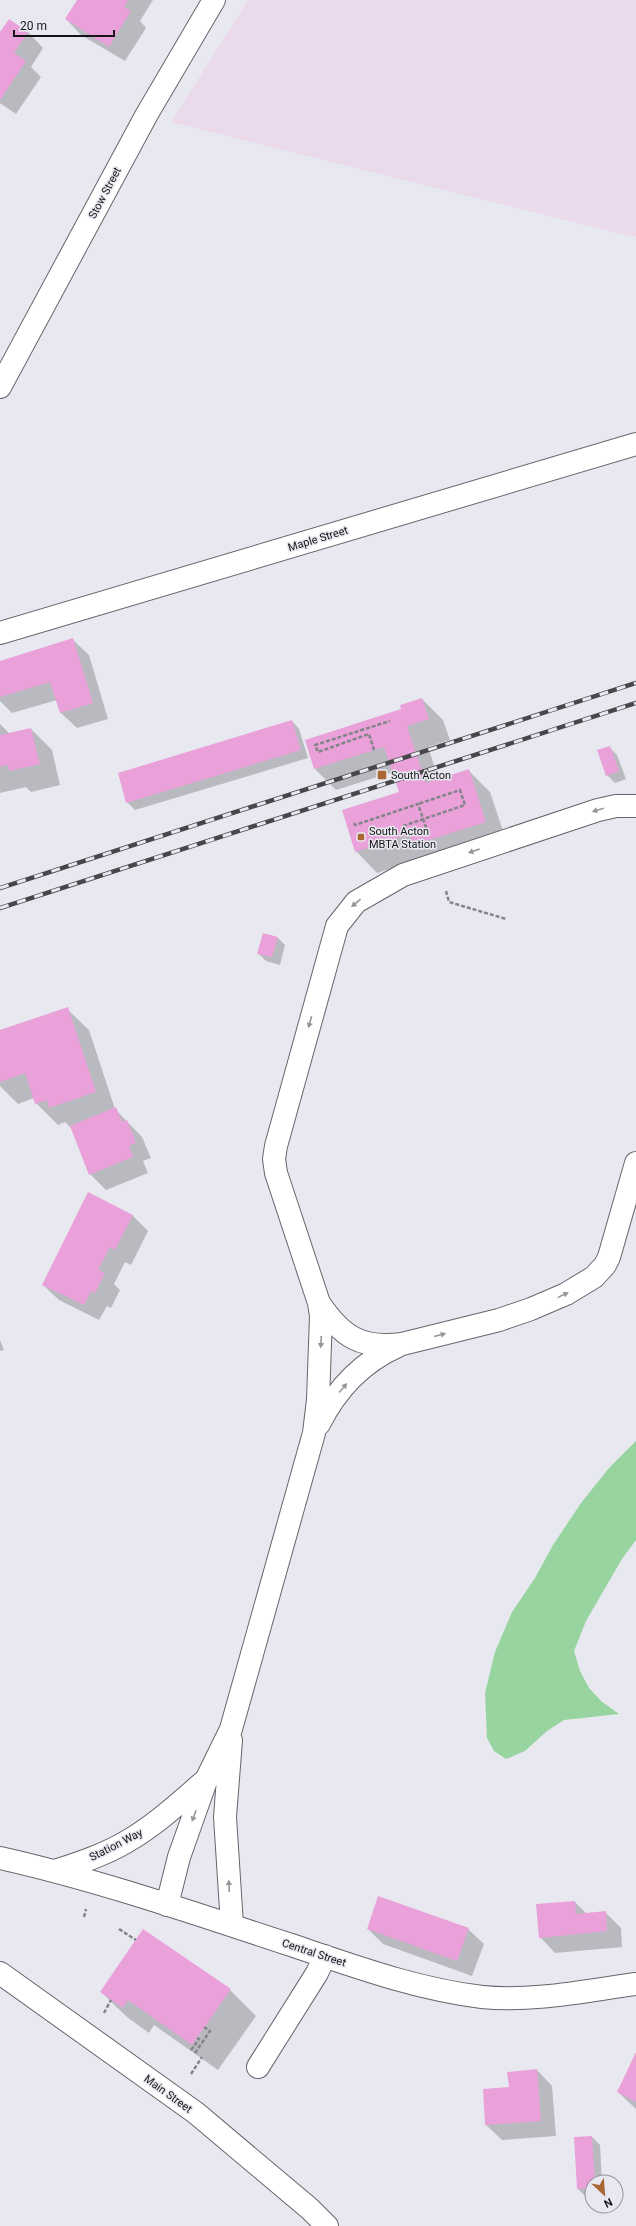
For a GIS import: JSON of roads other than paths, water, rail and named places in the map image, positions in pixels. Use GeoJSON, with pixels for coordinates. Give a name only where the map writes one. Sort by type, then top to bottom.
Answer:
{"type":"FeatureCollection","features":[{"type":"Feature","properties":{"kind":"street","name":"Stow Street"},"geometry":{"type":"LineString","coordinates":[[0,388],[144,121],[214,0]]}},
{"type":"Feature","properties":{"kind":"street","name":"Maple Street"},"geometry":{"type":"LineString","coordinates":[[0,633],[636,444]]}},
{"type":"Feature","properties":{"kind":"street"},"geometry":{"type":"LineString","coordinates":[[232,1925],[225,1818],[232,1729],[314,1432],[322,1330],[319,1303],[276,1173],[274,1159],[276,1146],[331,943],[342,917],[364,896],[403,875],[598,810],[616,806],[636,806]]}},
{"type":"Feature","properties":{"kind":"street"},"geometry":{"type":"LineString","coordinates":[[319,1303],[338,1328],[355,1340],[378,1346],[402,1344],[498,1320],[531,1309],[566,1294],[594,1277],[605,1265],[609,1257],[636,1162]]}},
{"type":"Feature","properties":{"kind":"street"},"geometry":{"type":"LineString","coordinates":[[314,1432],[330,1403],[350,1379],[376,1358],[402,1344]]}},
{"type":"Feature","properties":{"kind":"street"},"geometry":{"type":"LineString","coordinates":[[167,1905],[179,1856],[207,1778],[232,1729]]}},
{"type":"Feature","properties":{"kind":"street","name":"Station Way"},"geometry":{"type":"LineString","coordinates":[[55,1871],[90,1859],[126,1842],[147,1829],[207,1778]]}},
{"type":"Feature","properties":{"kind":"street","name":"Central Street"},"geometry":{"type":"LineString","coordinates":[[0,1858],[55,1871],[167,1905],[399,1980],[453,1992],[483,1997],[513,1999],[545,1997],[636,1984]]}},
{"type":"Feature","properties":{"kind":"street"},"geometry":{"type":"LineString","coordinates":[[258,2066],[317,1973],[325,1956]]}},
{"type":"Feature","properties":{"kind":"street","name":"Main Street"},"geometry":{"type":"LineString","coordinates":[[0,1973],[196,2113],[310,2209],[327,2226]]}},
{"type":"Feature","properties":{"kind":"railway"},"geometry":{"type":"LineString","coordinates":[[0,888],[636,683]]}},
{"type":"Feature","properties":{"kind":"railway"},"geometry":{"type":"LineString","coordinates":[[0,908],[636,703]]}},
{"type":"Feature","properties":{"kind":"place","name":"South Acton"},"geometry":{"type":"Point","coordinates":[382,775]}},
{"type":"Feature","properties":{"kind":"place","name":"South Acton MBTA Station"},"geometry":{"type":"Point","coordinates":[361,837]}}]}
